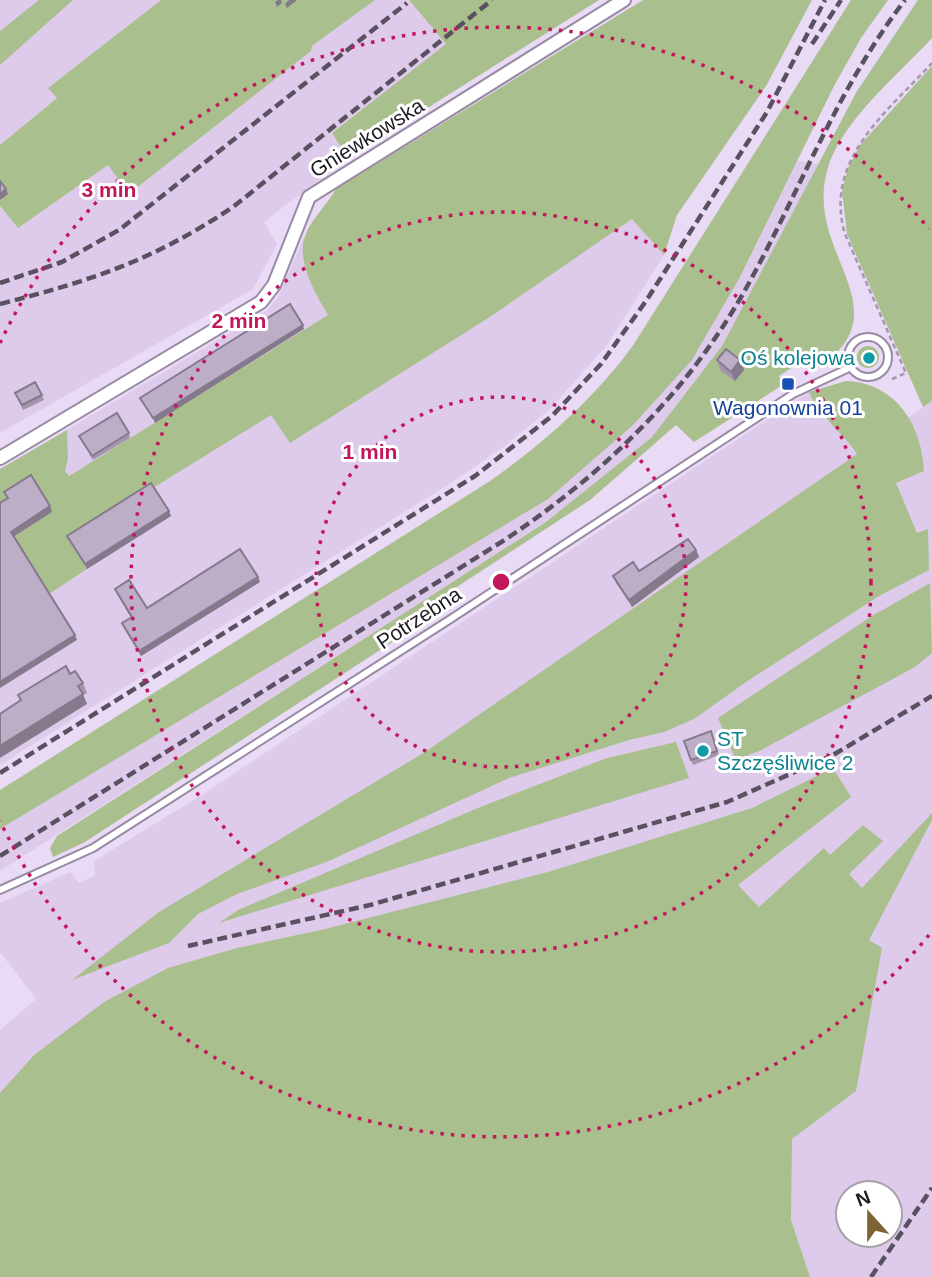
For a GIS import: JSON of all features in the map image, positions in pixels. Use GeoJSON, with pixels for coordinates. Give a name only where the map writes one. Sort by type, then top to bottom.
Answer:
{"type":"FeatureCollection","features":[{"type":"Feature","properties":{"kind":"street","name":"Gniewkowska"},"geometry":{"type":"LineString","coordinates":[[0,458],[261,302],[274,285],[310,197],[624,0]]}},
{"type":"Feature","properties":{"kind":"lane"},"geometry":{"type":"LineString","coordinates":[[859,340],[878,340],[886,350],[887,362],[875,376],[859,375],[850,367],[850,348],[859,340]]}},
{"type":"Feature","properties":{"kind":"lane","name":"Potrzebna"},"geometry":{"type":"LineString","coordinates":[[0,890],[93,848],[449,620],[793,394],[850,367]]}},
{"type":"Feature","properties":{"kind":"path"},"geometry":{"type":"LineString","coordinates":[[891,379],[906,373],[845,234],[840,210],[841,185],[847,162],[860,142],[932,63]]}},
{"type":"Feature","properties":{"kind":"shaded area"},"geometry":{"type":"Polygon","coordinates":[[[0,0],[161,0],[48,88],[57,98],[0,145],[0,0]]]}},
{"type":"Feature","properties":{"kind":"shaded area"},"geometry":{"type":"Polygon","coordinates":[[[375,0],[409,0],[446,44],[332,133],[348,158],[264,222],[277,244],[253,289],[0,433],[0,206],[18,228],[109,164],[130,194],[311,51],[312,46],[375,0]]]}},
{"type":"Feature","properties":{"kind":"shaded area"},"geometry":{"type":"Polygon","coordinates":[[[797,161],[819,164],[722,346],[652,437],[546,522],[0,871],[0,829],[345,621],[740,277],[797,161]]]}},
{"type":"Feature","properties":{"kind":"shaded area"},"geometry":{"type":"Polygon","coordinates":[[[632,219],[664,255],[607,345],[550,409],[506,445],[454,481],[0,765],[0,602],[86,568],[69,540],[271,414],[290,443],[490,317],[632,219]]]}},
{"type":"Feature","properties":{"kind":"shaded area"},"geometry":{"type":"Polygon","coordinates":[[[304,237],[304,258],[312,285],[328,315],[69,476],[65,471],[68,459],[67,430],[266,311],[278,297],[304,237]]]}},
{"type":"Feature","properties":{"kind":"shaded area"},"geometry":{"type":"Polygon","coordinates":[[[809,392],[823,418],[838,429],[857,453],[932,401],[932,1277],[0,1277],[0,1030],[36,999],[0,952],[0,903],[70,872],[79,883],[95,875],[94,861],[200,796],[809,392]]]}},
{"type":"Feature","properties":{"kind":"green space"},"geometry":{"type":"Polygon","coordinates":[[[39,0],[73,0],[0,65],[0,31],[39,0]]]}},
{"type":"Feature","properties":{"kind":"green space"},"geometry":{"type":"Polygon","coordinates":[[[161,0],[375,0],[312,46],[311,51],[129,194],[108,165],[18,228],[0,206],[0,145],[57,98],[48,88],[161,0]]]}},
{"type":"Feature","properties":{"kind":"green space"},"geometry":{"type":"Polygon","coordinates":[[[409,0],[599,0],[348,158],[332,133],[446,44],[409,0]]]}},
{"type":"Feature","properties":{"kind":"green space"},"geometry":{"type":"Polygon","coordinates":[[[643,0],[812,0],[766,86],[677,215],[664,255],[632,219],[490,317],[290,443],[271,415],[69,540],[87,569],[49,594],[12,536],[19,518],[0,517],[0,469],[67,430],[68,459],[65,471],[69,476],[328,315],[305,267],[303,246],[311,224],[336,189],[643,0]]]}},
{"type":"Feature","properties":{"kind":"green space"},"geometry":{"type":"Polygon","coordinates":[[[851,0],[888,0],[861,38],[834,86],[740,277],[692,360],[633,425],[548,499],[0,829],[0,790],[490,481],[530,451],[586,401],[634,344],[851,0]]]}},
{"type":"Feature","properties":{"kind":"green space"},"geometry":{"type":"Polygon","coordinates":[[[918,0],[932,0],[932,38],[857,117],[834,153],[827,171],[824,201],[828,230],[853,303],[852,326],[841,348],[814,371],[805,359],[779,376],[784,384],[694,442],[676,425],[590,500],[420,611],[420,624],[85,842],[53,857],[50,848],[57,836],[546,522],[652,437],[722,346],[857,91],[918,0]]]}},
{"type":"Feature","properties":{"kind":"green space"},"geometry":{"type":"Polygon","coordinates":[[[932,66],[932,401],[923,407],[847,234],[842,191],[848,168],[860,145],[932,66]]]}},
{"type":"Feature","properties":{"kind":"green space"},"geometry":{"type":"Polygon","coordinates":[[[868,346],[876,349],[879,357],[876,365],[868,368],[860,365],[857,357],[860,349],[868,346]]]}},
{"type":"Feature","properties":{"kind":"green space"},"geometry":{"type":"Polygon","coordinates":[[[846,381],[879,389],[903,409],[912,423],[922,454],[924,471],[896,483],[917,533],[928,529],[929,570],[879,596],[694,719],[664,732],[629,740],[509,778],[329,861],[237,894],[198,914],[169,943],[72,980],[159,912],[425,752],[857,454],[819,409],[809,392],[846,381]]]}},
{"type":"Feature","properties":{"kind":"green space"},"geometry":{"type":"Polygon","coordinates":[[[930,583],[932,653],[915,667],[761,750],[736,760],[718,718],[872,616],[930,583]]]}},
{"type":"Feature","properties":{"kind":"green space"},"geometry":{"type":"Polygon","coordinates":[[[676,742],[689,778],[219,923],[238,910],[478,808],[607,758],[676,742]]]}},
{"type":"Feature","properties":{"kind":"green space"},"geometry":{"type":"Polygon","coordinates":[[[833,768],[851,797],[738,885],[759,907],[824,848],[830,855],[863,825],[883,841],[849,874],[862,888],[932,813],[932,820],[869,940],[882,948],[856,1091],[792,1139],[791,1220],[810,1277],[0,1277],[0,1093],[34,1055],[104,1002],[168,968],[237,948],[325,929],[548,872],[752,808],[833,768]]]}},
{"type":"Feature","properties":{"kind":"building"},"geometry":{"type":"Polygon","coordinates":[[[0,181],[6,189],[0,194],[0,181]]]}},
{"type":"Feature","properties":{"kind":"building"},"geometry":{"type":"Polygon","coordinates":[[[290,304],[303,325],[153,418],[140,398],[290,304]]]}},
{"type":"Feature","properties":{"kind":"building"},"geometry":{"type":"Polygon","coordinates":[[[726,349],[740,360],[731,372],[717,360],[726,349]]]}},
{"type":"Feature","properties":{"kind":"building"},"geometry":{"type":"Polygon","coordinates":[[[35,382],[42,395],[22,405],[15,393],[35,382]]]}},
{"type":"Feature","properties":{"kind":"building"},"geometry":{"type":"Polygon","coordinates":[[[117,413],[129,433],[92,456],[79,436],[117,413]]]}},
{"type":"Feature","properties":{"kind":"building"},"geometry":{"type":"Polygon","coordinates":[[[31,475],[50,506],[11,532],[75,635],[0,682],[0,503],[8,498],[4,492],[31,475]]]}},
{"type":"Feature","properties":{"kind":"building"},"geometry":{"type":"Polygon","coordinates":[[[151,483],[169,511],[85,564],[67,536],[151,483]]]}},
{"type":"Feature","properties":{"kind":"building"},"geometry":{"type":"Polygon","coordinates":[[[688,539],[696,550],[629,600],[613,576],[633,562],[639,571],[688,539]]]}},
{"type":"Feature","properties":{"kind":"building"},"geometry":{"type":"Polygon","coordinates":[[[240,549],[258,577],[139,651],[122,623],[132,617],[115,589],[129,580],[147,608],[240,549]]]}},
{"type":"Feature","properties":{"kind":"building"},"geometry":{"type":"Polygon","coordinates":[[[66,666],[70,674],[75,671],[83,683],[78,686],[83,694],[0,746],[0,714],[21,700],[18,695],[66,666]]]}},
{"type":"Feature","properties":{"kind":"building","name":"ST Szczęśliwice 2"},"geometry":{"type":"Polygon","coordinates":[[[711,731],[717,751],[691,760],[684,741],[711,731]]]}},
{"type":"Feature","properties":{"kind":"railway"},"geometry":{"type":"LineString","coordinates":[[0,304],[121,267],[204,226],[233,207],[492,0]]}},
{"type":"Feature","properties":{"kind":"railway"},"geometry":{"type":"LineString","coordinates":[[0,773],[475,476],[552,416],[601,364],[646,301],[767,112],[825,0]]}},
{"type":"Feature","properties":{"kind":"railway"},"geometry":{"type":"LineString","coordinates":[[812,44],[841,0]]}},
{"type":"Feature","properties":{"kind":"railway"},"geometry":{"type":"LineString","coordinates":[[0,856],[503,541],[576,488],[610,458],[672,394],[726,322],[768,247],[840,102],[881,33],[905,0]]}},
{"type":"Feature","properties":{"kind":"railway"},"geometry":{"type":"LineString","coordinates":[[0,283],[62,262],[119,230],[407,3]]}},
{"type":"Feature","properties":{"kind":"railway"},"geometry":{"type":"LineString","coordinates":[[188,946],[370,905],[727,802],[833,755],[932,696]]}},
{"type":"Feature","properties":{"kind":"railway"},"geometry":{"type":"LineString","coordinates":[[871,1277],[932,1188]]}},
{"type":"Feature","properties":{"kind":"place","name":"Oś kolejowa"},"geometry":{"type":"Point","coordinates":[869,358]}},
{"type":"Feature","properties":{"kind":"place","name":"Wagonownia 01"},"geometry":{"type":"Point","coordinates":[788,384]}},
{"type":"Feature","properties":{"kind":"place","name":"ST Szczęśliwice 2"},"geometry":{"type":"Point","coordinates":[703,751]}}]}
